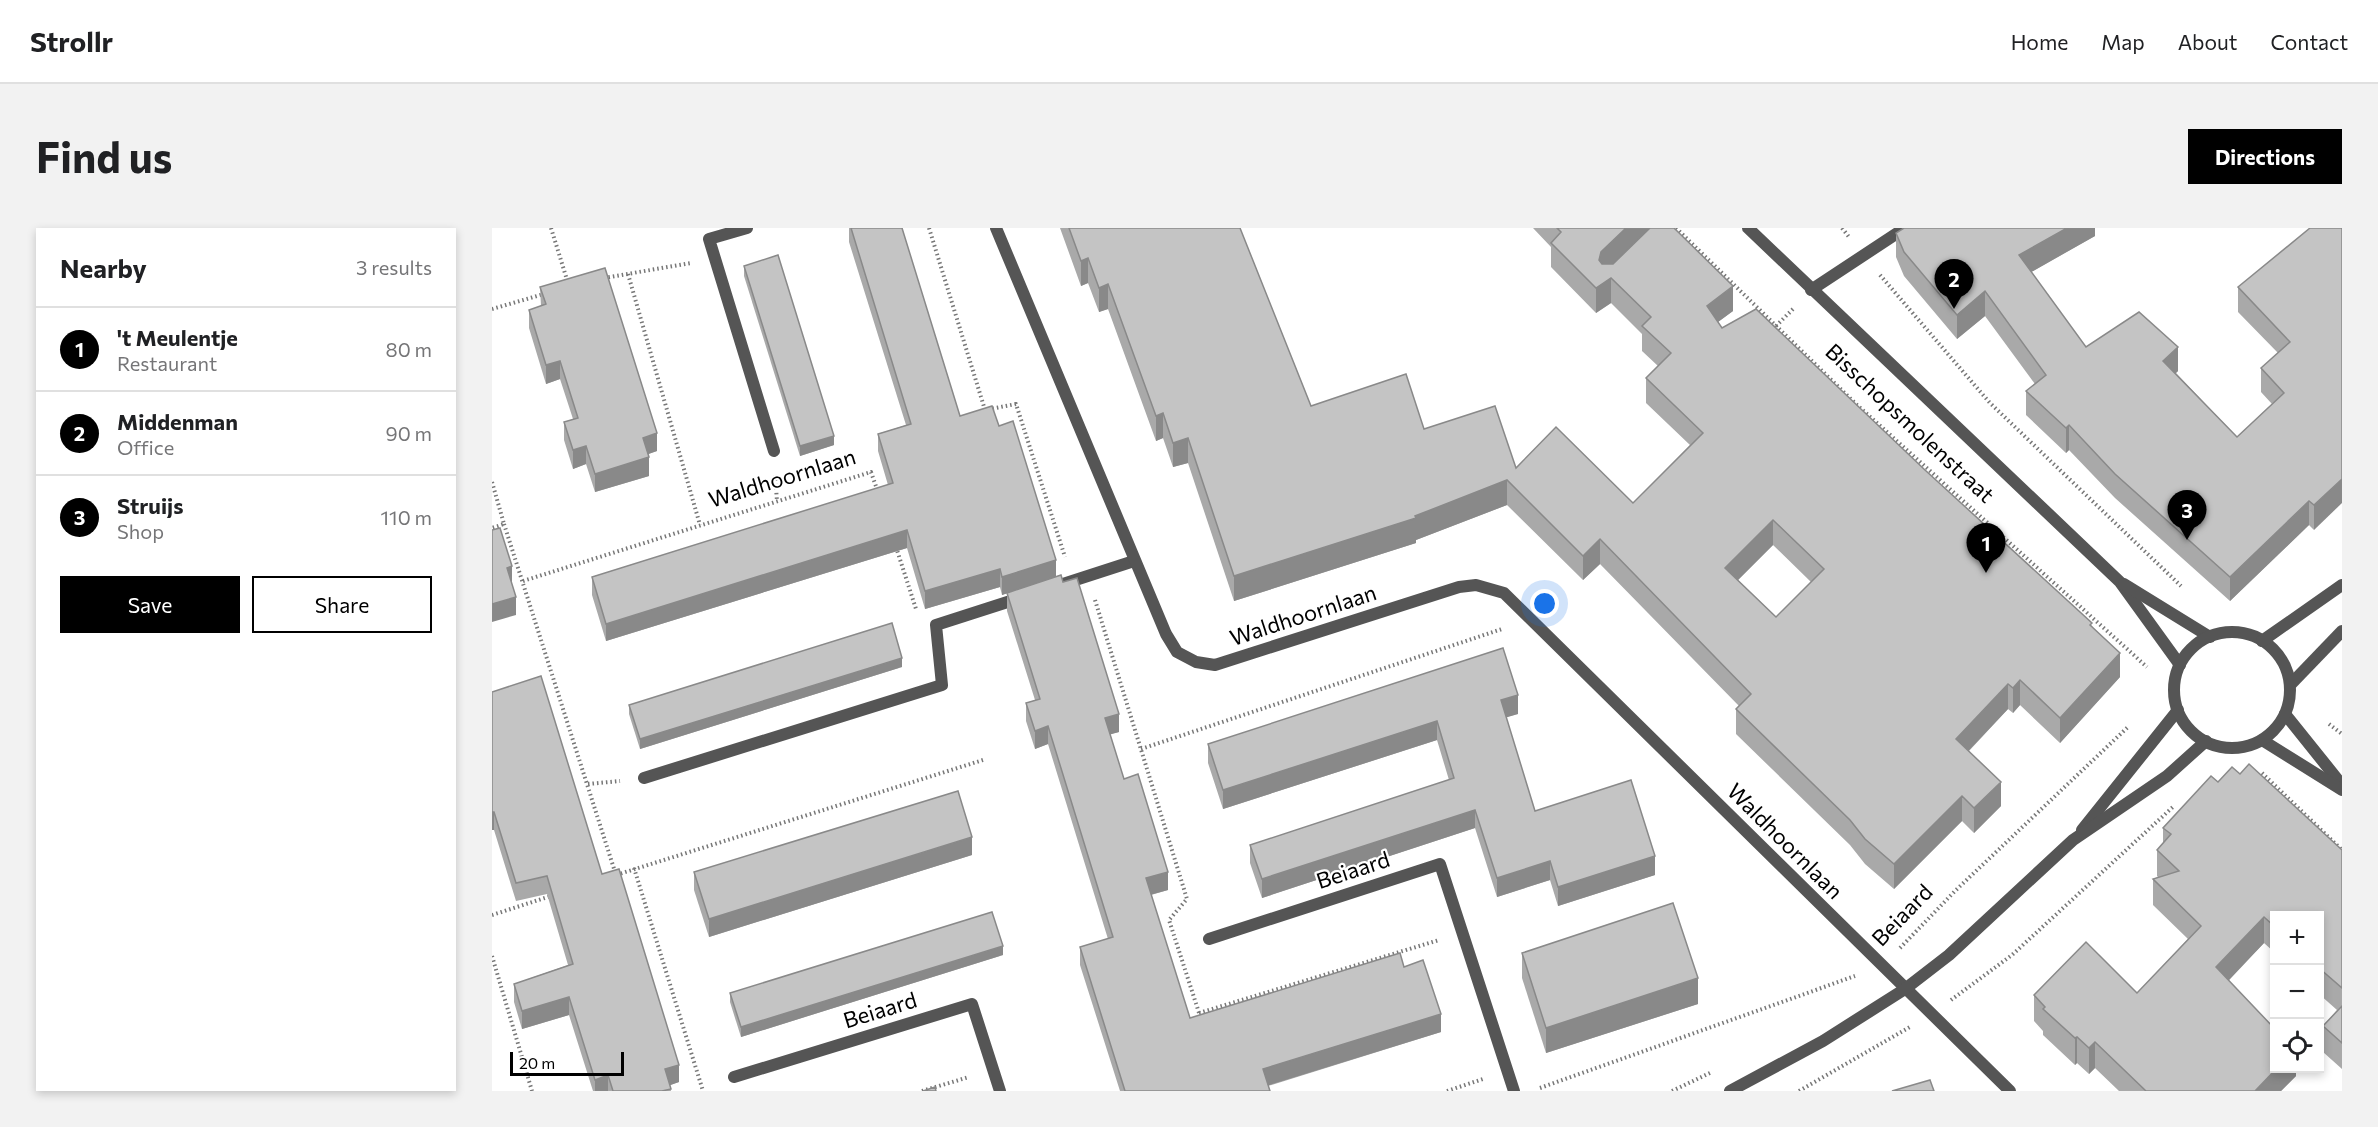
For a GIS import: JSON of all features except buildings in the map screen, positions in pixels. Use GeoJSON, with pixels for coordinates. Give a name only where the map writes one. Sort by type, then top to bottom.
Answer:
{"type":"FeatureCollection","features":[{"type":"Feature","properties":{"kind":"street","name":"Waldhoornlaan"},"geometry":{"type":"LineString","coordinates":[[747,228],[709,239],[774,451]]}},
{"type":"Feature","properties":{"kind":"street","name":"Waldhoornlaan"},"geometry":{"type":"LineString","coordinates":[[996,228],[1134,561],[1177,652],[1196,662],[1215,665],[1459,587],[1476,585],[1504,593],[1532,618],[1881,966],[2010,1091]]}},
{"type":"Feature","properties":{"kind":"street","name":"Bisschopsmolenstraat"},"geometry":{"type":"LineString","coordinates":[[1748,228],[2120,582],[2180,665]]}},
{"type":"Feature","properties":{"kind":"street"},"geometry":{"type":"LineString","coordinates":[[1811,290],[1905,228]]}},
{"type":"Feature","properties":{"kind":"street"},"geometry":{"type":"LineString","coordinates":[[644,778],[942,685],[936,625],[1134,561]]}},
{"type":"Feature","properties":{"kind":"street","name":"Bisschopsmolenstraat"},"geometry":{"type":"LineString","coordinates":[[2120,582],[2210,637]]}},
{"type":"Feature","properties":{"kind":"street"},"geometry":{"type":"LineString","coordinates":[[2262,641],[2342,585]]}},
{"type":"Feature","properties":{"kind":"street"},"geometry":{"type":"LineString","coordinates":[[2290,685],[2342,631]]}},
{"type":"Feature","properties":{"kind":"street"},"geometry":{"type":"LineString","coordinates":[[2242,633],[2262,641],[2278,655],[2290,685],[2285,714],[2276,728],[2262,740],[2235,748],[2206,741],[2190,728],[2178,710],[2175,693],[2180,665],[2188,653],[2210,637],[2242,633]]}},
{"type":"Feature","properties":{"kind":"street"},"geometry":{"type":"LineString","coordinates":[[1730,1091],[1823,1041],[1905,989],[1949,955],[2073,840],[2178,710]]}},
{"type":"Feature","properties":{"kind":"street"},"geometry":{"type":"LineString","coordinates":[[2285,714],[2342,785]]}},
{"type":"Feature","properties":{"kind":"street"},"geometry":{"type":"LineString","coordinates":[[2262,740],[2342,790]]}},
{"type":"Feature","properties":{"kind":"street"},"geometry":{"type":"LineString","coordinates":[[2073,840],[2167,776],[2206,741]]}},
{"type":"Feature","properties":{"kind":"street","name":"Beiaard"},"geometry":{"type":"LineString","coordinates":[[1209,939],[1440,864],[1514,1091]]}},
{"type":"Feature","properties":{"kind":"street","name":"Beiaard"},"geometry":{"type":"LineString","coordinates":[[734,1077],[972,1004],[1000,1091]]}},
{"type":"Feature","properties":{"kind":"path"},"geometry":{"type":"LineString","coordinates":[[551,228],[569,287]]}},
{"type":"Feature","properties":{"kind":"path"},"geometry":{"type":"LineString","coordinates":[[929,228],[985,410],[1016,405],[1072,581]]}},
{"type":"Feature","properties":{"kind":"path","name":"Bisschopsmolenstraat"},"geometry":{"type":"LineString","coordinates":[[1676,228],[1856,404],[2175,693]]}},
{"type":"Feature","properties":{"kind":"path"},"geometry":{"type":"LineString","coordinates":[[1842,228],[1990,403],[2183,588]]}},
{"type":"Feature","properties":{"kind":"path"},"geometry":{"type":"LineString","coordinates":[[597,279],[715,258]]}},
{"type":"Feature","properties":{"kind":"path","name":"Waldhoornlaan"},"geometry":{"type":"LineString","coordinates":[[627,274],[699,525]]}},
{"type":"Feature","properties":{"kind":"path"},"geometry":{"type":"LineString","coordinates":[[492,309],[547,293]]}},
{"type":"Feature","properties":{"kind":"path","name":"Waldhoornlaan"},"geometry":{"type":"LineString","coordinates":[[523,581],[871,472],[879,494]]}},
{"type":"Feature","properties":{"kind":"path"},"geometry":{"type":"LineString","coordinates":[[492,482],[504,524],[492,528]]}},
{"type":"Feature","properties":{"kind":"path"},"geometry":{"type":"LineString","coordinates":[[893,539],[922,628],[938,644]]}},
{"type":"Feature","properties":{"kind":"path"},"geometry":{"type":"LineString","coordinates":[[1088,576],[1187,899],[1169,920],[1203,1024]]}},
{"type":"Feature","properties":{"kind":"path"},"geometry":{"type":"LineString","coordinates":[[1141,749],[1532,618]]}},
{"type":"Feature","properties":{"kind":"path","name":"Beiaard"},"geometry":{"type":"LineString","coordinates":[[1531,1091],[1881,966],[1956,890],[2130,726]]}},
{"type":"Feature","properties":{"kind":"path"},"geometry":{"type":"LineString","coordinates":[[2235,748],[2342,850]]}},
{"type":"Feature","properties":{"kind":"path"},"geometry":{"type":"LineString","coordinates":[[1799,1091],[1931,1014],[2012,955],[2176,804]]}},
{"type":"Feature","properties":{"kind":"path"},"geometry":{"type":"LineString","coordinates":[[634,868],[703,1091]]}},
{"type":"Feature","properties":{"kind":"path"},"geometry":{"type":"LineString","coordinates":[[605,879],[616,875]]}},
{"type":"Feature","properties":{"kind":"path"},"geometry":{"type":"LineString","coordinates":[[492,915],[560,893]]}},
{"type":"Feature","properties":{"kind":"path"},"geometry":{"type":"LineString","coordinates":[[1199,1013],[1463,933]]}},
{"type":"Feature","properties":{"kind":"path"},"geometry":{"type":"LineString","coordinates":[[492,956],[532,1091]]}},
{"type":"Feature","properties":{"kind":"path"},"geometry":{"type":"LineString","coordinates":[[922,1091],[993,1070]]}},
{"type":"Feature","properties":{"kind":"path"},"geometry":{"type":"LineString","coordinates":[[1446,1091],[1507,1070]]}},
{"type":"Feature","properties":{"kind":"place","name":"Middenman"},"geometry":{"type":"Point","coordinates":[1954,309]}},
{"type":"Feature","properties":{"kind":"place","name":"Struijs"},"geometry":{"type":"Point","coordinates":[2187,540]}},
{"type":"Feature","properties":{"kind":"place","name":"'t Meulentje"},"geometry":{"type":"Point","coordinates":[1986,573]}}]}
